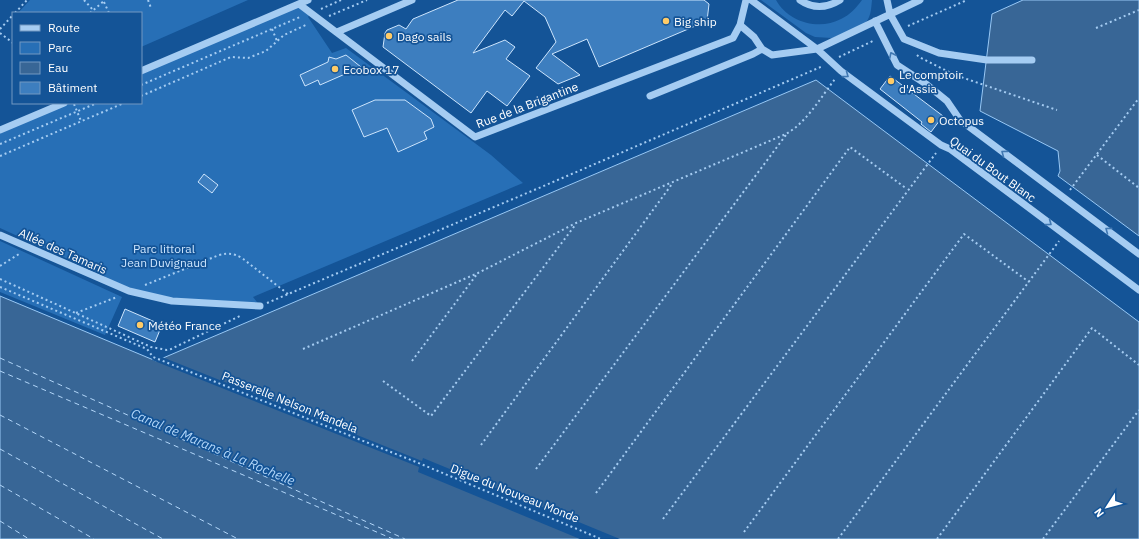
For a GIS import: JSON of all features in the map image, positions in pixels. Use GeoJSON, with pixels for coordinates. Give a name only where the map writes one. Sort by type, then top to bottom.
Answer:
{"type":"FeatureCollection","features":[{"type":"Feature","properties":{"kind":"street"},"geometry":{"type":"LineString","coordinates":[[142,71],[308,0]]}},
{"type":"Feature","properties":{"kind":"street"},"geometry":{"type":"LineString","coordinates":[[337,32],[412,0]]}},
{"type":"Feature","properties":{"kind":"street","name":"Rue de la Brigantine"},"geometry":{"type":"LineString","coordinates":[[298,4],[475,137],[733,38],[740,25],[746,0]]}},
{"type":"Feature","properties":{"kind":"street","name":"Quai du Bout Blanc"},"geometry":{"type":"LineString","coordinates":[[751,0],[817,49],[830,62],[941,145],[950,149],[1139,290]]}},
{"type":"Feature","properties":{"kind":"street"},"geometry":{"type":"LineString","coordinates":[[800,0],[806,4],[818,7],[828,6],[840,0]]}},
{"type":"Feature","properties":{"kind":"street"},"geometry":{"type":"LineString","coordinates":[[887,0],[890,14],[904,39],[938,53],[987,60],[1032,60]]}},
{"type":"Feature","properties":{"kind":"street"},"geometry":{"type":"LineString","coordinates":[[740,25],[754,37],[762,49],[772,55],[817,49],[920,0]]}},
{"type":"Feature","properties":{"kind":"street","name":"Quai du Bout Blanc"},"geometry":{"type":"LineString","coordinates":[[875,21],[897,64],[947,101],[960,120],[1139,254]]}},
{"type":"Feature","properties":{"kind":"street"},"geometry":{"type":"LineString","coordinates":[[650,96],[762,49]]}},
{"type":"Feature","properties":{"kind":"street"},"geometry":{"type":"LineString","coordinates":[[0,130],[62,104]]}},
{"type":"Feature","properties":{"kind":"street","name":"Allée des Tamaris"},"geometry":{"type":"LineString","coordinates":[[0,235],[129,291],[172,301],[260,306]]}},
{"type":"Feature","properties":{"kind":"path"},"geometry":{"type":"LineString","coordinates":[[16,12],[27,0]]}},
{"type":"Feature","properties":{"kind":"path"},"geometry":{"type":"LineString","coordinates":[[84,0],[93,10],[104,1],[109,12]]}},
{"type":"Feature","properties":{"kind":"path"},"geometry":{"type":"LineString","coordinates":[[148,0],[151,8]]}},
{"type":"Feature","properties":{"kind":"path"},"geometry":{"type":"LineString","coordinates":[[142,84],[341,0]]}},
{"type":"Feature","properties":{"kind":"path"},"geometry":{"type":"LineString","coordinates":[[142,96],[231,58],[248,58],[266,51],[284,35],[367,0]]}},
{"type":"Feature","properties":{"kind":"path"},"geometry":{"type":"LineString","coordinates":[[1096,28],[1139,10]]}},
{"type":"Feature","properties":{"kind":"path"},"geometry":{"type":"LineString","coordinates":[[0,29],[12,16]]}},
{"type":"Feature","properties":{"kind":"path"},"geometry":{"type":"LineString","coordinates":[[0,33],[12,42]]}},
{"type":"Feature","properties":{"kind":"path"},"geometry":{"type":"LineString","coordinates":[[0,279],[151,346],[167,350],[229,322],[260,306],[553,182],[830,62]]}},
{"type":"Feature","properties":{"kind":"path"},"geometry":{"type":"LineString","coordinates":[[955,75],[1057,110]]}},
{"type":"Feature","properties":{"kind":"path"},"geometry":{"type":"LineString","coordinates":[[303,349],[478,273],[576,223],[786,134],[794,129],[835,79]]}},
{"type":"Feature","properties":{"kind":"path"},"geometry":{"type":"LineString","coordinates":[[1072,186],[1139,98]]}},
{"type":"Feature","properties":{"kind":"path"},"geometry":{"type":"LineString","coordinates":[[73,104],[81,121]]}},
{"type":"Feature","properties":{"kind":"path"},"geometry":{"type":"LineString","coordinates":[[0,144],[95,104]]}},
{"type":"Feature","properties":{"kind":"path"},"geometry":{"type":"LineString","coordinates":[[0,156],[122,104]]}},
{"type":"Feature","properties":{"kind":"path"},"geometry":{"type":"LineString","coordinates":[[536,469],[786,134]]}},
{"type":"Feature","properties":{"kind":"path"},"geometry":{"type":"LineString","coordinates":[[596,492],[850,147],[907,190]]}},
{"type":"Feature","properties":{"kind":"path"},"geometry":{"type":"LineString","coordinates":[[1097,155],[1139,188]]}},
{"type":"Feature","properties":{"kind":"path"},"geometry":{"type":"LineString","coordinates":[[663,519],[932,157]]}},
{"type":"Feature","properties":{"kind":"path"},"geometry":{"type":"LineString","coordinates":[[480,445],[672,183]]}},
{"type":"Feature","properties":{"kind":"path"},"geometry":{"type":"LineString","coordinates":[[383,381],[431,416],[576,223]]}},
{"type":"Feature","properties":{"kind":"path"},"geometry":{"type":"LineString","coordinates":[[744,532],[964,234],[1029,282]]}},
{"type":"Feature","properties":{"kind":"path"},"geometry":{"type":"LineString","coordinates":[[0,266],[21,253],[25,247]]}},
{"type":"Feature","properties":{"kind":"path"},"geometry":{"type":"LineString","coordinates":[[838,539],[1054,249]]}},
{"type":"Feature","properties":{"kind":"path"},"geometry":{"type":"LineString","coordinates":[[76,313],[219,255],[228,253],[242,258],[288,294]]}},
{"type":"Feature","properties":{"kind":"path"},"geometry":{"type":"LineString","coordinates":[[412,361],[478,273]]}},
{"type":"Feature","properties":{"kind":"path"},"geometry":{"type":"LineString","coordinates":[[0,287],[147,349],[151,346]]}},
{"type":"Feature","properties":{"kind":"path"},"geometry":{"type":"LineString","coordinates":[[937,539],[1092,328],[1139,365]]}},
{"type":"Feature","properties":{"kind":"path","name":"Passerelle Nelson Mandela"},"geometry":{"type":"LineString","coordinates":[[147,349],[153,357],[421,464]]}},
{"type":"Feature","properties":{"kind":"path"},"geometry":{"type":"LineString","coordinates":[[1043,539],[1139,410]]}},
{"type":"Feature","properties":{"kind":"path","name":"Digue du Nouveau Monde"},"geometry":{"type":"LineString","coordinates":[[421,464],[601,539]]}},
{"type":"Feature","properties":{"kind":"green space"},"geometry":{"type":"Polygon","coordinates":[[[30,0],[248,0],[142,47],[142,12],[19,12],[30,0]]]}},
{"type":"Feature","properties":{"kind":"green space"},"geometry":{"type":"Polygon","coordinates":[[[761,0],[776,0],[781,8],[796,19],[814,24],[823,24],[832,23],[844,17],[853,11],[862,0],[872,0],[870,14],[866,23],[832,38],[815,37],[806,33],[761,0]]]}},
{"type":"Feature","properties":{"kind":"green space","name":"Parc littoral Jean Duvignaud"},"geometry":{"type":"Polygon","coordinates":[[[299,4],[311,13],[308,17],[332,53],[346,48],[491,155],[523,183],[253,297],[260,306],[172,301],[104,281],[105,276],[0,228],[0,130],[62,104],[142,104],[142,71],[299,4]]]}},
{"type":"Feature","properties":{"kind":"green space"},"geometry":{"type":"Polygon","coordinates":[[[0,241],[122,297],[105,335],[0,292],[0,241]]]}},
{"type":"Feature","properties":{"kind":"water"},"geometry":{"type":"Polygon","coordinates":[[[1023,0],[1139,0],[1139,236],[1058,176],[1060,171],[1058,151],[980,111],[992,14],[1023,0]]]}},
{"type":"Feature","properties":{"kind":"water","name":"Canal de Marans à La Rochelle"},"geometry":{"type":"Polygon","coordinates":[[[816,80],[1139,322],[1139,539],[0,539],[0,296],[156,361],[816,80]]]}},
{"type":"Feature","properties":{"kind":"pier"},"geometry":{"type":"Polygon","coordinates":[[[162,357],[422,461],[423,458],[620,539],[580,539],[418,472],[419,467],[152,360],[153,358],[156,359],[162,357]]]}},
{"type":"Feature","properties":{"kind":"building"},"geometry":{"type":"Polygon","coordinates":[[[458,0],[704,0],[709,4],[707,21],[599,67],[587,39],[552,54],[580,75],[558,84],[536,68],[556,42],[545,17],[524,1],[512,16],[505,10],[473,53],[505,40],[515,47],[506,59],[530,76],[507,106],[487,91],[471,113],[383,47],[385,33],[387,30],[399,25],[406,29],[413,19],[458,0]]]}},
{"type":"Feature","properties":{"kind":"building"},"geometry":{"type":"Polygon","coordinates":[[[346,55],[361,67],[320,85],[318,80],[305,86],[300,75],[328,62],[329,57],[336,59],[346,55]]]}},
{"type":"Feature","properties":{"kind":"building"},"geometry":{"type":"Polygon","coordinates":[[[890,76],[943,116],[931,132],[921,124],[922,122],[880,89],[890,76]]]}},
{"type":"Feature","properties":{"kind":"building"},"geometry":{"type":"Polygon","coordinates":[[[375,100],[405,100],[431,119],[434,127],[424,132],[427,139],[398,152],[387,128],[364,137],[352,110],[375,100]]]}},
{"type":"Feature","properties":{"kind":"building"},"geometry":{"type":"Polygon","coordinates":[[[204,174],[218,185],[212,193],[198,182],[204,174]]]}},
{"type":"Feature","properties":{"kind":"building","name":"Météo France"},"geometry":{"type":"Polygon","coordinates":[[[125,309],[162,325],[155,342],[118,326],[125,309]]]}},
{"type":"Feature","properties":{"kind":"ferry route"},"geometry":{"type":"LineString","coordinates":[[0,358],[405,539]]}},
{"type":"Feature","properties":{"kind":"ferry route"},"geometry":{"type":"LineString","coordinates":[[0,371],[393,539]]}},
{"type":"Feature","properties":{"kind":"ferry route"},"geometry":{"type":"LineString","coordinates":[[0,415],[238,539]]}},
{"type":"Feature","properties":{"kind":"ferry route"},"geometry":{"type":"LineString","coordinates":[[0,449],[163,539]]}},
{"type":"Feature","properties":{"kind":"ferry route"},"geometry":{"type":"LineString","coordinates":[[0,485],[94,539]]}},
{"type":"Feature","properties":{"kind":"ferry route"},"geometry":{"type":"LineString","coordinates":[[0,521],[29,539]]}},
{"type":"Feature","properties":{"kind":"place","name":"Big ship"},"geometry":{"type":"Point","coordinates":[666,21]}},
{"type":"Feature","properties":{"kind":"place","name":"Dago sails"},"geometry":{"type":"Point","coordinates":[389,36]}},
{"type":"Feature","properties":{"kind":"place","name":"Ecobox 17"},"geometry":{"type":"Point","coordinates":[335,69]}},
{"type":"Feature","properties":{"kind":"place","name":"Le comptoir d'Assia"},"geometry":{"type":"Point","coordinates":[891,81]}},
{"type":"Feature","properties":{"kind":"place","name":"Octopus"},"geometry":{"type":"Point","coordinates":[931,120]}},
{"type":"Feature","properties":{"kind":"place","name":"Météo France"},"geometry":{"type":"Point","coordinates":[140,325]}}]}
